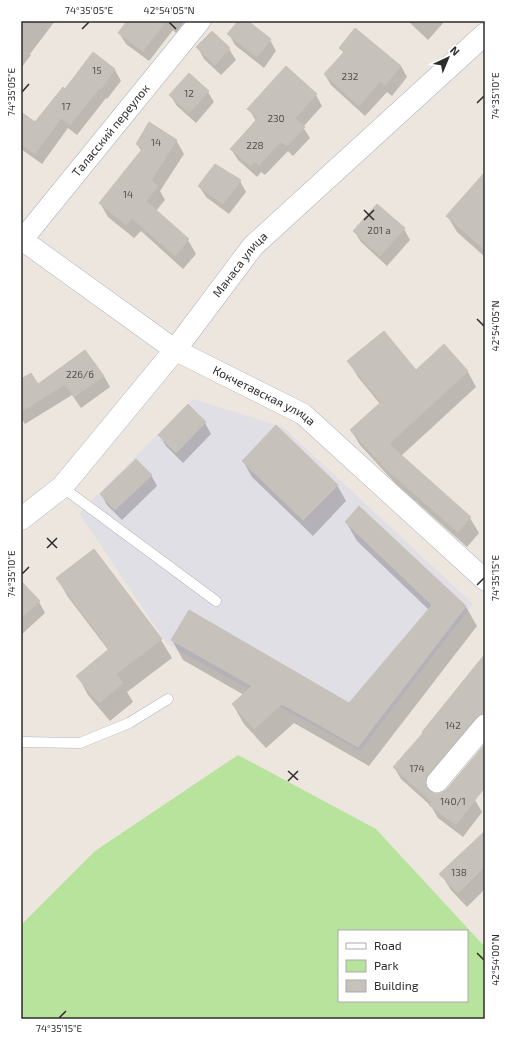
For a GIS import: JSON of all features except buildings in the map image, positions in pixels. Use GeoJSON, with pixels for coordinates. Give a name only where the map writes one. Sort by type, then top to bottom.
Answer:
{"type":"FeatureCollection","features":[{"type":"Feature","properties":{"kind":"street","name":"Таласский переулок"},"geometry":{"type":"LineString","coordinates":[[22,240],[200,21]]}},
{"type":"Feature","properties":{"kind":"street","name":"Манаса улица"},"geometry":{"type":"LineString","coordinates":[[21,520],[62,488],[175,350],[253,246],[485,34]]}},
{"type":"Feature","properties":{"kind":"street","name":"Кокчетавская улица"},"geometry":{"type":"LineString","coordinates":[[22,240],[175,350],[303,414],[485,580]]}},
{"type":"Feature","properties":{"kind":"street"},"geometry":{"type":"LineString","coordinates":[[437,782],[485,725]]}},
{"type":"Feature","properties":{"kind":"lane"},"geometry":{"type":"LineString","coordinates":[[62,488],[216,601]]}},
{"type":"Feature","properties":{"kind":"lane"},"geometry":{"type":"LineString","coordinates":[[21,742],[80,743],[129,723],[168,699]]}},
{"type":"Feature","properties":{"kind":"shaded area"},"geometry":{"type":"Polygon","coordinates":[[[193,399],[283,427],[473,604],[360,751],[167,644],[79,513],[193,399]]]}},
{"type":"Feature","properties":{"kind":"green space"},"geometry":{"type":"Polygon","coordinates":[[[238,755],[376,829],[485,947],[485,1019],[21,1019],[21,925],[95,851],[238,755]]]}}]}
